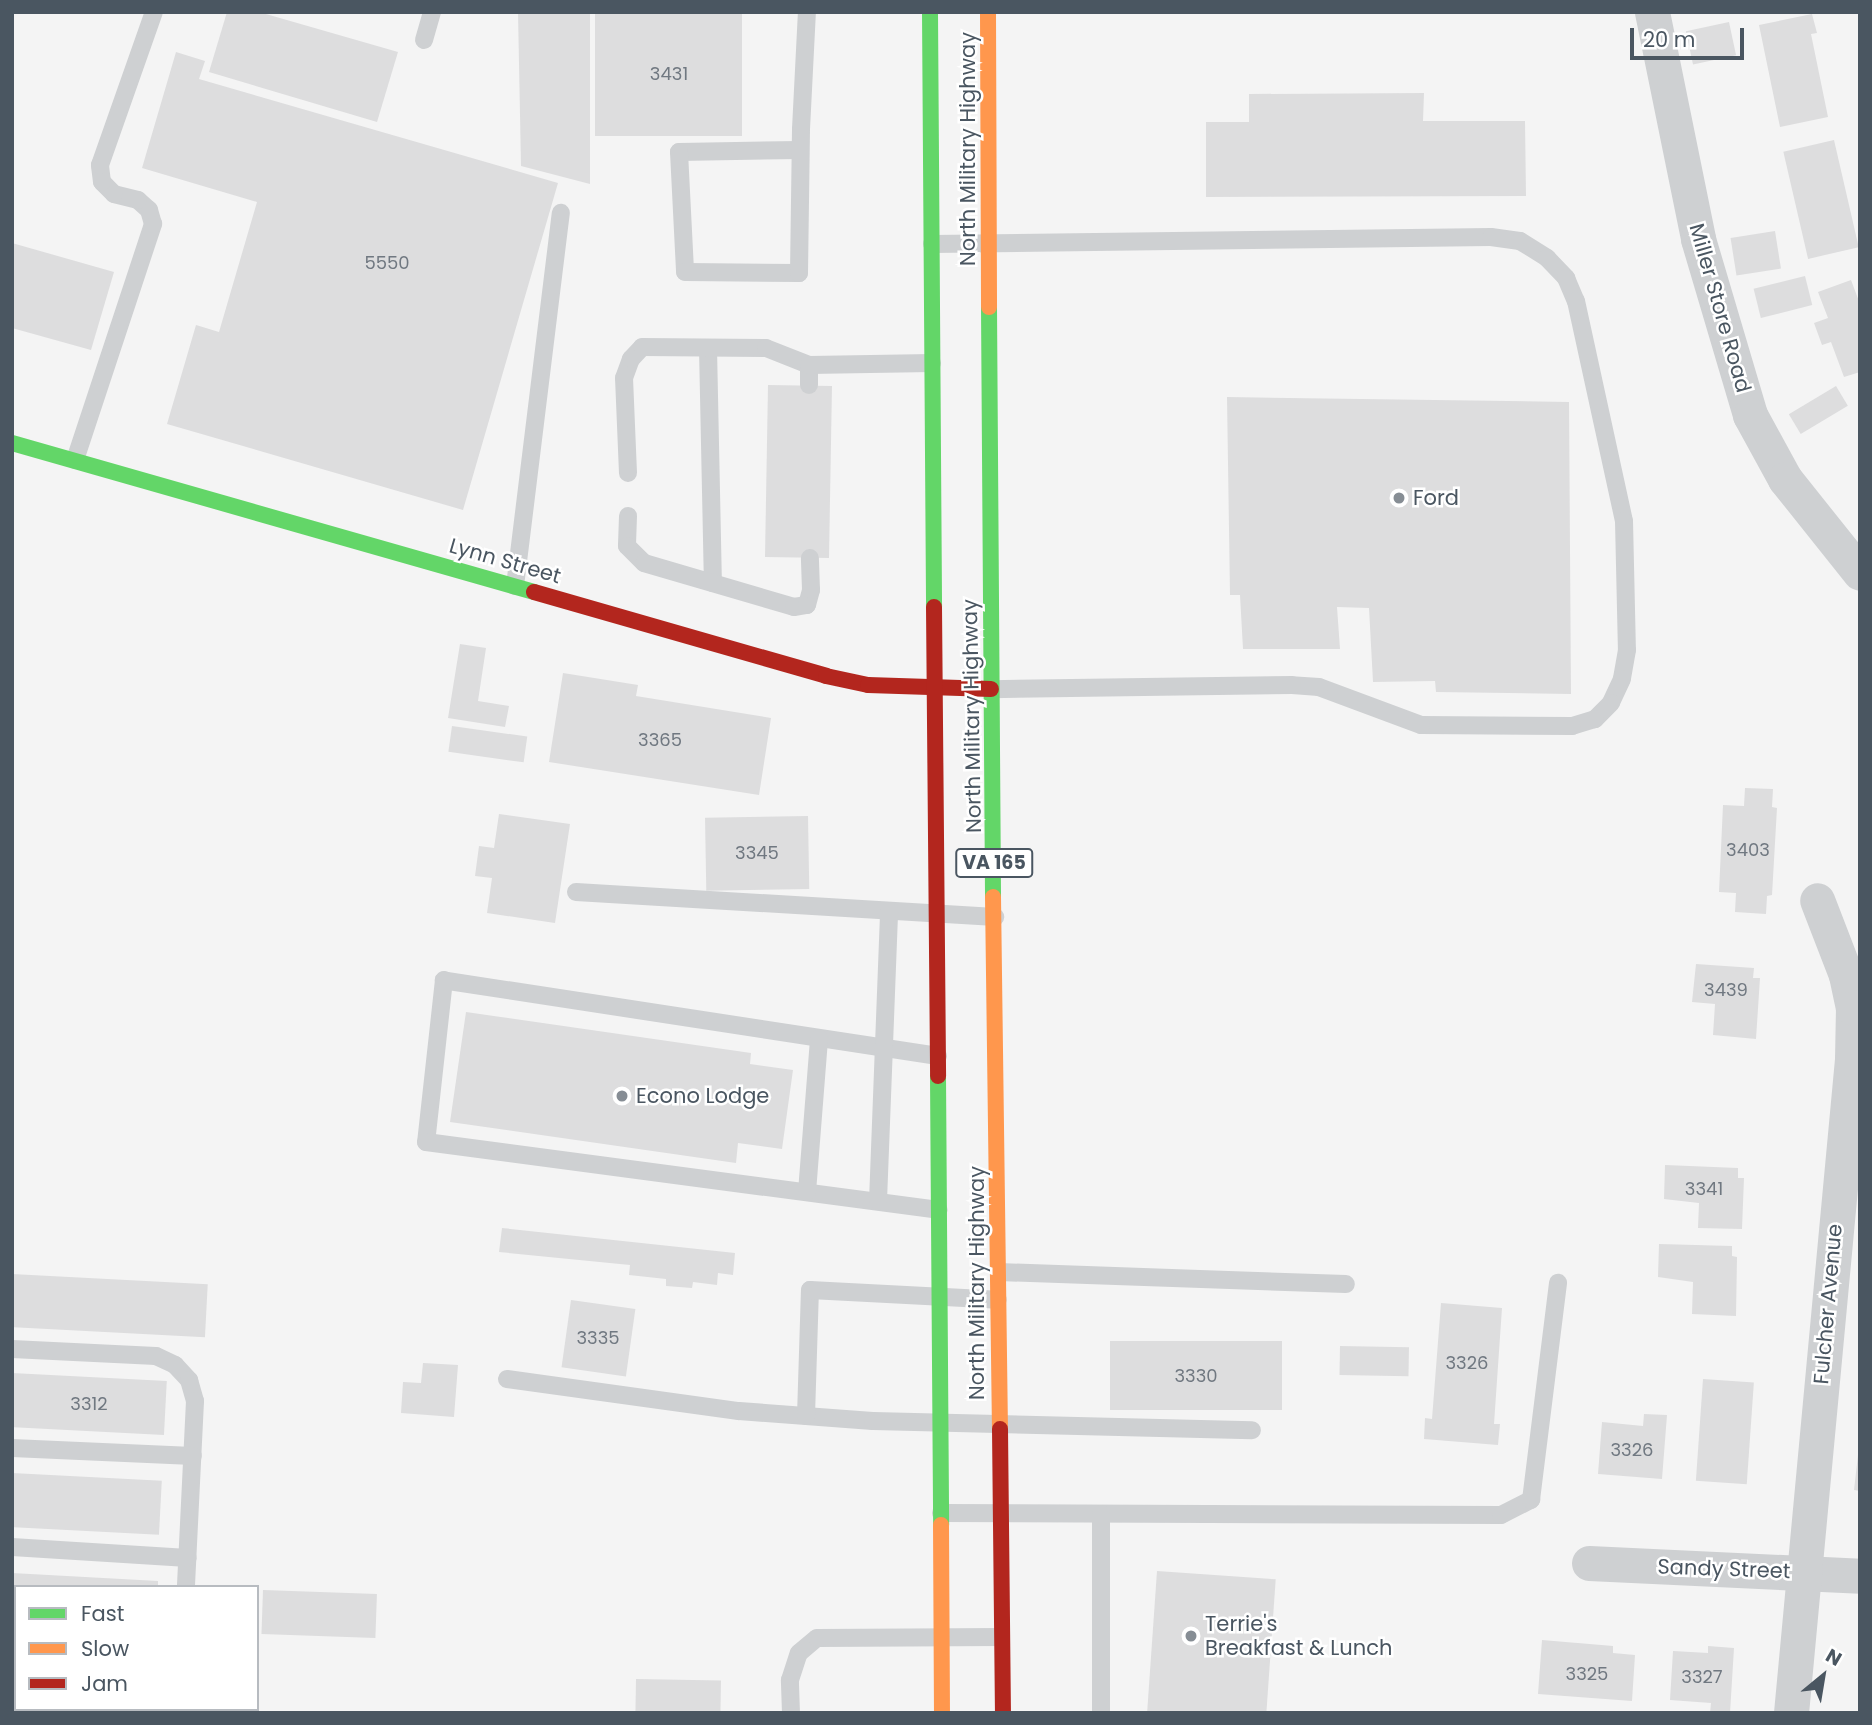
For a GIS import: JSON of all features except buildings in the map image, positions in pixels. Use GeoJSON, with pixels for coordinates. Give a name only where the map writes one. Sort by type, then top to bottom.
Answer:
{"type":"FeatureCollection","features":[{"type":"Feature","properties":{"kind":"main road","name":"North Military Highway"},"geometry":{"type":"LineString","coordinates":[[930,12],[942,1713]]}},
{"type":"Feature","properties":{"kind":"main road","name":"North Military Highway"},"geometry":{"type":"LineString","coordinates":[[988,12],[991,689],[1003,1713]]}},
{"type":"Feature","properties":{"kind":"main road","name":"Lynn Street"},"geometry":{"type":"LineString","coordinates":[[12,443],[826,676],[868,684],[933,689],[991,689]]}},
{"type":"Feature","properties":{"kind":"street","name":"Miller Store Road"},"geometry":{"type":"LineString","coordinates":[[1652,12],[1698,239],[1750,415],[1785,479],[1860,573]]}},
{"type":"Feature","properties":{"kind":"street","name":"Fulcher Avenue"},"geometry":{"type":"LineString","coordinates":[[1791,1713],[1802,1572],[1853,1117],[1853,1008],[1846,975],[1817,900]]}},
{"type":"Feature","properties":{"kind":"street","name":"Sandy Street"},"geometry":{"type":"LineString","coordinates":[[1588,1563],[1860,1576]]}},
{"type":"Feature","properties":{"kind":"lane"},"geometry":{"type":"LineString","coordinates":[[75,460],[153,224],[149,210],[138,200],[114,194],[102,182],[100,165],[154,12]]}},
{"type":"Feature","properties":{"kind":"lane"},"geometry":{"type":"LineString","coordinates":[[424,40],[432,12]]}},
{"type":"Feature","properties":{"kind":"lane"},"geometry":{"type":"LineString","coordinates":[[800,150],[678,152],[685,272],[799,273],[800,150],[807,12]]}},
{"type":"Feature","properties":{"kind":"lane"},"geometry":{"type":"LineString","coordinates":[[515,586],[561,213]]}},
{"type":"Feature","properties":{"kind":"lane"},"geometry":{"type":"LineString","coordinates":[[932,244],[1492,237],[1520,241],[1547,258],[1566,278],[1576,301],[1624,521],[1627,650],[1622,680],[1611,703],[1595,719],[1572,726],[1421,725],[1320,687],[1292,685],[991,689]]}},
{"type":"Feature","properties":{"kind":"lane"},"geometry":{"type":"LineString","coordinates":[[628,473],[624,378],[631,359],[642,347],[766,348],[809,365],[932,363]]}},
{"type":"Feature","properties":{"kind":"lane"},"geometry":{"type":"LineString","coordinates":[[708,348],[713,583]]}},
{"type":"Feature","properties":{"kind":"lane"},"geometry":{"type":"LineString","coordinates":[[809,365],[809,385]]}},
{"type":"Feature","properties":{"kind":"lane"},"geometry":{"type":"LineString","coordinates":[[628,516],[627,546],[635,557],[644,563],[794,607],[807,606],[811,590],[810,558]]}},
{"type":"Feature","properties":{"kind":"lane"},"geometry":{"type":"LineString","coordinates":[[576,892],[995,917]]}},
{"type":"Feature","properties":{"kind":"lane"},"geometry":{"type":"LineString","coordinates":[[877,1201],[889,911]]}},
{"type":"Feature","properties":{"kind":"lane"},"geometry":{"type":"LineString","coordinates":[[938,1056],[444,980],[426,1142],[939,1210]]}},
{"type":"Feature","properties":{"kind":"lane"},"geometry":{"type":"LineString","coordinates":[[807,1192],[819,1038]]}},
{"type":"Feature","properties":{"kind":"lane"},"geometry":{"type":"LineString","coordinates":[[999,1272],[1346,1284]]}},
{"type":"Feature","properties":{"kind":"lane"},"geometry":{"type":"LineString","coordinates":[[941,1513],[1502,1514],[1531,1500],[1558,1283]]}},
{"type":"Feature","properties":{"kind":"lane"},"geometry":{"type":"LineString","coordinates":[[806,1416],[810,1290],[998,1300]]}},
{"type":"Feature","properties":{"kind":"lane"},"geometry":{"type":"LineString","coordinates":[[12,1349],[156,1356],[175,1365],[189,1380],[195,1401],[186,1585]]}},
{"type":"Feature","properties":{"kind":"lane"},"geometry":{"type":"LineString","coordinates":[[507,1379],[726,1409],[806,1416],[941,1423],[1252,1430]]}},
{"type":"Feature","properties":{"kind":"lane"},"geometry":{"type":"LineString","coordinates":[[12,1448],[193,1456]]}},
{"type":"Feature","properties":{"kind":"lane"},"geometry":{"type":"LineString","coordinates":[[1101,1514],[1101,1713]]}},
{"type":"Feature","properties":{"kind":"lane"},"geometry":{"type":"LineString","coordinates":[[12,1547],[188,1558]]}},
{"type":"Feature","properties":{"kind":"lane"},"geometry":{"type":"LineString","coordinates":[[791,1713],[790,1680],[799,1653],[817,1638],[1001,1637]]}},
{"type":"Feature","properties":{"kind":"traffic: fast"},"geometry":{"type":"LineString","coordinates":[[930,12],[934,607]]}},
{"type":"Feature","properties":{"kind":"traffic: fast"},"geometry":{"type":"LineString","coordinates":[[989,307],[993,897]]}},
{"type":"Feature","properties":{"kind":"traffic: fast"},"geometry":{"type":"LineString","coordinates":[[12,443],[534,592]]}},
{"type":"Feature","properties":{"kind":"traffic: fast"},"geometry":{"type":"LineString","coordinates":[[938,1076],[941,1525]]}},
{"type":"Feature","properties":{"kind":"traffic: slow"},"geometry":{"type":"LineString","coordinates":[[988,12],[989,307]]}},
{"type":"Feature","properties":{"kind":"traffic: slow"},"geometry":{"type":"LineString","coordinates":[[993,897],[1000,1429]]}},
{"type":"Feature","properties":{"kind":"traffic: slow"},"geometry":{"type":"LineString","coordinates":[[941,1525],[942,1713]]}},
{"type":"Feature","properties":{"kind":"traffic: jam"},"geometry":{"type":"LineString","coordinates":[[534,592],[826,676],[868,685],[991,689]]}},
{"type":"Feature","properties":{"kind":"traffic: jam"},"geometry":{"type":"LineString","coordinates":[[934,607],[938,1076]]}},
{"type":"Feature","properties":{"kind":"traffic: jam"},"geometry":{"type":"LineString","coordinates":[[1000,1429],[1003,1713]]}},
{"type":"Feature","properties":{"kind":"place","name":"Ford"},"geometry":{"type":"Point","coordinates":[1399,498]}},
{"type":"Feature","properties":{"kind":"place","name":"Econo Lodge"},"geometry":{"type":"Point","coordinates":[622,1096]}},
{"type":"Feature","properties":{"kind":"place","name":"Terrie's Breakfast & Lunch"},"geometry":{"type":"Point","coordinates":[1191,1636]}}]}
